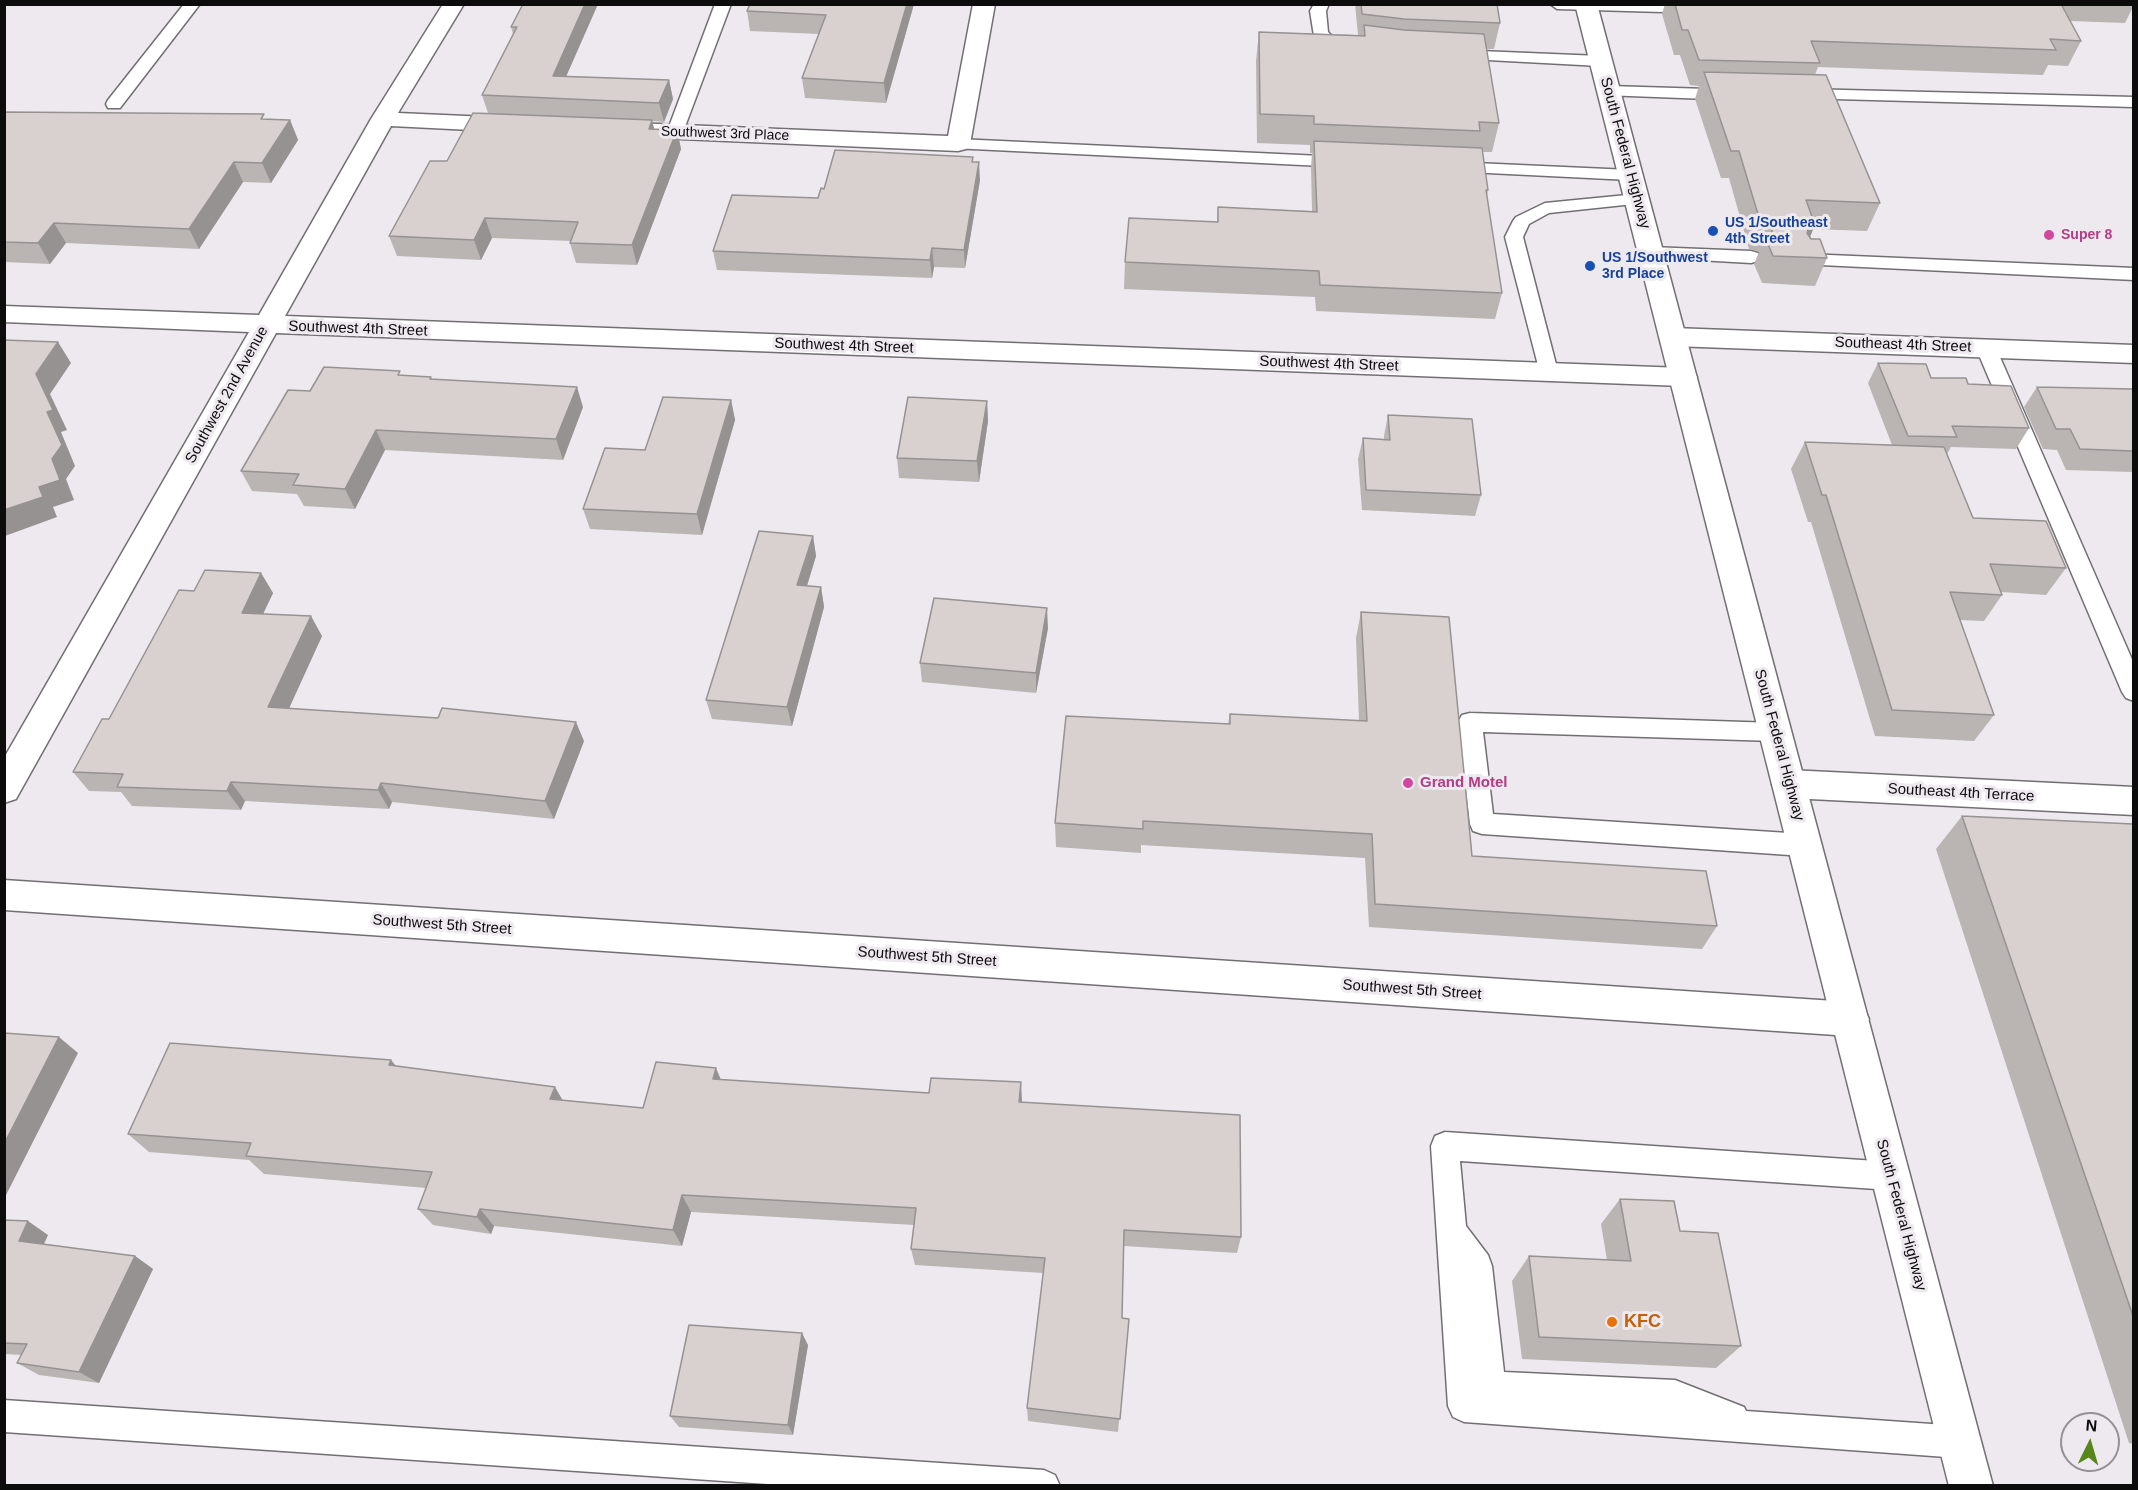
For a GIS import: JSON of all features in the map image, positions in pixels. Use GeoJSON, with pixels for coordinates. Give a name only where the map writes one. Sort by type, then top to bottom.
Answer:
{"type":"FeatureCollection","features":[{"type":"Feature","properties":{"kind":"street","name":"Southwest 2nd Avenue"},"geometry":{"type":"LineString","coordinates":[[4,789],[383,119],[454,4]]}},
{"type":"Feature","properties":{"kind":"street"},"geometry":{"type":"LineString","coordinates":[[958,144],[984,4]]}},
{"type":"Feature","properties":{"kind":"street","name":"South Federal Highway"},"geometry":{"type":"LineString","coordinates":[[1577,5],[1604,76],[1971,1485]]}},
{"type":"Feature","properties":{"kind":"street"},"geometry":{"type":"LineString","coordinates":[[383,119],[535,126]]}},
{"type":"Feature","properties":{"kind":"street","name":"Southwest 3rd Place"},"geometry":{"type":"LineString","coordinates":[[617,129],[958,144]]}},
{"type":"Feature","properties":{"kind":"street","name":"Southwest 4th Street"},"geometry":{"type":"LineString","coordinates":[[4,314],[1683,377]]}},
{"type":"Feature","properties":{"kind":"street","name":"Southeast 4th Street"},"geometry":{"type":"LineString","coordinates":[[1673,337],[2133,354]]}},
{"type":"Feature","properties":{"kind":"street","name":"Southeast 4th Terrace"},"geometry":{"type":"LineString","coordinates":[[1789,784],[2133,801]]}},
{"type":"Feature","properties":{"kind":"street","name":"Southwest 5th Street"},"geometry":{"type":"LineString","coordinates":[[4,896],[1850,1019]]}},
{"type":"Feature","properties":{"kind":"lane"},"geometry":{"type":"LineString","coordinates":[[114,104],[193,4]]}},
{"type":"Feature","properties":{"kind":"lane"},"geometry":{"type":"LineString","coordinates":[[675,132],[723,4]]}},
{"type":"Feature","properties":{"kind":"lane"},"geometry":{"type":"LineString","coordinates":[[1322,4],[1318,11],[1320,33],[1330,43],[1368,49]]}},
{"type":"Feature","properties":{"kind":"lane"},"geometry":{"type":"LineString","coordinates":[[1577,5],[1713,8]]}},
{"type":"Feature","properties":{"kind":"lane"},"geometry":{"type":"LineString","coordinates":[[1441,54],[1604,76],[1707,94],[1746,93]]}},
{"type":"Feature","properties":{"kind":"lane"},"geometry":{"type":"LineString","coordinates":[[1781,93],[2133,102]]}},
{"type":"Feature","properties":{"kind":"lane"},"geometry":{"type":"LineString","coordinates":[[958,144],[1359,162]]}},
{"type":"Feature","properties":{"kind":"lane"},"geometry":{"type":"LineString","coordinates":[[1442,166],[1633,187]]}},
{"type":"Feature","properties":{"kind":"lane"},"geometry":{"type":"LineString","coordinates":[[1548,372],[1514,237],[1522,221],[1545,208],[1633,187]]}},
{"type":"Feature","properties":{"kind":"lane"},"geometry":{"type":"LineString","coordinates":[[1651,253],[1751,257]]}},
{"type":"Feature","properties":{"kind":"lane"},"geometry":{"type":"LineString","coordinates":[[1806,260],[2133,274]]}},
{"type":"Feature","properties":{"kind":"lane"},"geometry":{"type":"LineString","coordinates":[[1986,348],[2133,692]]}},
{"type":"Feature","properties":{"kind":"lane"},"geometry":{"type":"LineString","coordinates":[[1775,732],[1470,722],[1482,824],[1804,844]]}},
{"type":"Feature","properties":{"kind":"lane"},"geometry":{"type":"LineString","coordinates":[[1891,1176],[1445,1146],[1452,1232],[1477,1266],[1490,1387],[1675,1396],[1758,1428],[1960,1442]]}},
{"type":"Feature","properties":{"kind":"lane"},"geometry":{"type":"LineString","coordinates":[[4,1416],[1044,1485]]}},
{"type":"Feature","properties":{"kind":"building"},"geometry":{"type":"Polygon","coordinates":[[[523,4],[585,4],[553,76],[669,80],[659,103],[482,95],[517,27],[511,27],[523,4]]]}},
{"type":"Feature","properties":{"kind":"building"},"geometry":{"type":"Polygon","coordinates":[[[750,4],[907,4],[884,83],[802,78],[826,15],[747,11],[750,4]]]}},
{"type":"Feature","properties":{"kind":"building"},"geometry":{"type":"Polygon","coordinates":[[[1361,4],[1497,4],[1500,23],[1404,19],[1362,14],[1361,4]]]}},
{"type":"Feature","properties":{"kind":"building"},"geometry":{"type":"Polygon","coordinates":[[[1675,4],[2061,4],[2081,41],[2050,39],[2056,50],[1811,41],[1820,63],[1699,60],[1688,30],[1682,30],[1675,4]]]}},
{"type":"Feature","properties":{"kind":"building"},"geometry":{"type":"Polygon","coordinates":[[[1364,25],[1404,30],[1484,34],[1499,123],[1479,122],[1480,131],[1314,124],[1314,116],[1260,114],[1259,32],[1365,36],[1364,25]]]}},
{"type":"Feature","properties":{"kind":"building"},"geometry":{"type":"Polygon","coordinates":[[[1704,72],[1826,75],[1880,203],[1806,200],[1815,225],[1809,227],[1807,233],[1811,239],[1820,239],[1827,258],[1773,256],[1765,237],[1771,234],[1773,228],[1770,223],[1760,221],[1739,151],[1731,151],[1704,72]]]}},
{"type":"Feature","properties":{"kind":"building"},"geometry":{"type":"Polygon","coordinates":[[[4,112],[264,114],[261,119],[290,120],[262,163],[234,162],[189,229],[54,223],[38,243],[4,242],[4,112]]]}},
{"type":"Feature","properties":{"kind":"building"},"geometry":{"type":"Polygon","coordinates":[[[473,113],[652,120],[649,129],[677,130],[632,245],[570,243],[578,222],[485,218],[474,240],[389,236],[430,161],[447,161],[473,113]]]}},
{"type":"Feature","properties":{"kind":"building"},"geometry":{"type":"Polygon","coordinates":[[[1314,141],[1482,148],[1502,293],[1320,285],[1319,271],[1125,262],[1129,218],[1218,222],[1218,207],[1317,212],[1314,141]]]}},
{"type":"Feature","properties":{"kind":"building"},"geometry":{"type":"Polygon","coordinates":[[[835,150],[973,157],[972,162],[979,162],[964,250],[932,248],[930,260],[713,251],[732,195],[818,198],[821,188],[824,189],[835,150]]]}},
{"type":"Feature","properties":{"kind":"building"},"geometry":{"type":"Polygon","coordinates":[[[4,340],[58,342],[36,374],[53,410],[47,412],[62,445],[52,459],[60,480],[39,487],[43,497],[4,510],[4,340]]]}},
{"type":"Feature","properties":{"kind":"building"},"geometry":{"type":"Polygon","coordinates":[[[1878,363],[1926,364],[1931,378],[1966,378],[1968,384],[2011,386],[2029,428],[1952,426],[1957,437],[1908,436],[1878,363]]]}},
{"type":"Feature","properties":{"kind":"building"},"geometry":{"type":"Polygon","coordinates":[[[324,367],[400,371],[398,375],[431,377],[430,379],[577,387],[556,439],[376,430],[345,489],[293,485],[299,474],[241,471],[288,390],[310,391],[324,367]]]}},
{"type":"Feature","properties":{"kind":"building"},"geometry":{"type":"Polygon","coordinates":[[[2037,387],[2133,389],[2133,451],[2080,449],[2070,429],[2056,429],[2037,387]]]}},
{"type":"Feature","properties":{"kind":"building"},"geometry":{"type":"Polygon","coordinates":[[[663,397],[731,400],[697,514],[583,509],[605,448],[645,450],[663,397]]]}},
{"type":"Feature","properties":{"kind":"building"},"geometry":{"type":"Polygon","coordinates":[[[908,397],[987,401],[977,461],[897,458],[908,397]]]}},
{"type":"Feature","properties":{"kind":"building"},"geometry":{"type":"Polygon","coordinates":[[[1388,415],[1472,419],[1481,495],[1366,490],[1363,438],[1390,440],[1388,415]]]}},
{"type":"Feature","properties":{"kind":"building"},"geometry":{"type":"Polygon","coordinates":[[[1805,442],[1944,447],[1973,518],[2046,521],[2066,568],[1990,564],[2002,595],[1950,592],[1994,715],[1892,710],[1826,495],[1822,495],[1805,442]]]}},
{"type":"Feature","properties":{"kind":"building"},"geometry":{"type":"Polygon","coordinates":[[[759,531],[813,536],[797,585],[821,587],[787,707],[706,700],[759,531]]]}},
{"type":"Feature","properties":{"kind":"building"},"geometry":{"type":"Polygon","coordinates":[[[205,570],[261,573],[242,613],[311,616],[268,707],[438,718],[442,708],[576,722],[545,801],[381,783],[378,790],[231,782],[227,791],[117,787],[123,774],[73,772],[102,719],[109,719],[179,590],[194,591],[205,570]]]}},
{"type":"Feature","properties":{"kind":"building"},"geometry":{"type":"Polygon","coordinates":[[[934,598],[1047,608],[1036,673],[920,663],[934,598]]]}},
{"type":"Feature","properties":{"kind":"building"},"geometry":{"type":"Polygon","coordinates":[[[1361,612],[1449,617],[1472,856],[1706,871],[1717,926],[1375,904],[1372,834],[1143,821],[1143,829],[1055,823],[1066,716],[1230,724],[1230,714],[1367,721],[1361,612]]]}},
{"type":"Feature","properties":{"kind":"building"},"geometry":{"type":"Polygon","coordinates":[[[1962,816],[2133,824],[2133,1316],[1962,816]]]}},
{"type":"Feature","properties":{"kind":"building"},"geometry":{"type":"Polygon","coordinates":[[[4,1033],[59,1037],[4,1144],[4,1033]]]}},
{"type":"Feature","properties":{"kind":"building"},"geometry":{"type":"Polygon","coordinates":[[[170,1043],[391,1060],[389,1065],[555,1087],[550,1099],[643,1108],[656,1062],[716,1068],[713,1079],[929,1093],[931,1078],[1021,1082],[1019,1102],[1240,1115],[1241,1237],[1124,1230],[1122,1318],[1129,1319],[1120,1419],[1027,1408],[1045,1258],[911,1249],[916,1208],[682,1195],[673,1230],[480,1209],[477,1217],[418,1209],[432,1172],[246,1156],[251,1143],[128,1134],[170,1043]]]}},
{"type":"Feature","properties":{"kind":"building","name":"KFC"},"geometry":{"type":"Polygon","coordinates":[[[1620,1199],[1674,1201],[1680,1231],[1718,1233],[1741,1346],[1539,1337],[1529,1256],[1631,1261],[1620,1199]]]}},
{"type":"Feature","properties":{"kind":"building"},"geometry":{"type":"Polygon","coordinates":[[[4,1220],[28,1221],[19,1241],[135,1256],[79,1372],[17,1363],[27,1344],[4,1343],[4,1220]]]}},
{"type":"Feature","properties":{"kind":"building"},"geometry":{"type":"Polygon","coordinates":[[[689,1325],[802,1333],[788,1425],[670,1416],[689,1325]]]}},
{"type":"Feature","properties":{"kind":"place","name":"US 1/Southeast 4th Street"},"geometry":{"type":"Point","coordinates":[1713,231]}},
{"type":"Feature","properties":{"kind":"place","name":"Super 8"},"geometry":{"type":"Point","coordinates":[2049,235]}},
{"type":"Feature","properties":{"kind":"place","name":"US 1/Southwest 3rd Place"},"geometry":{"type":"Point","coordinates":[1590,266]}},
{"type":"Feature","properties":{"kind":"place","name":"Grand Motel"},"geometry":{"type":"Point","coordinates":[1408,783]}},
{"type":"Feature","properties":{"kind":"place","name":"KFC"},"geometry":{"type":"Point","coordinates":[1612,1322]}}]}
